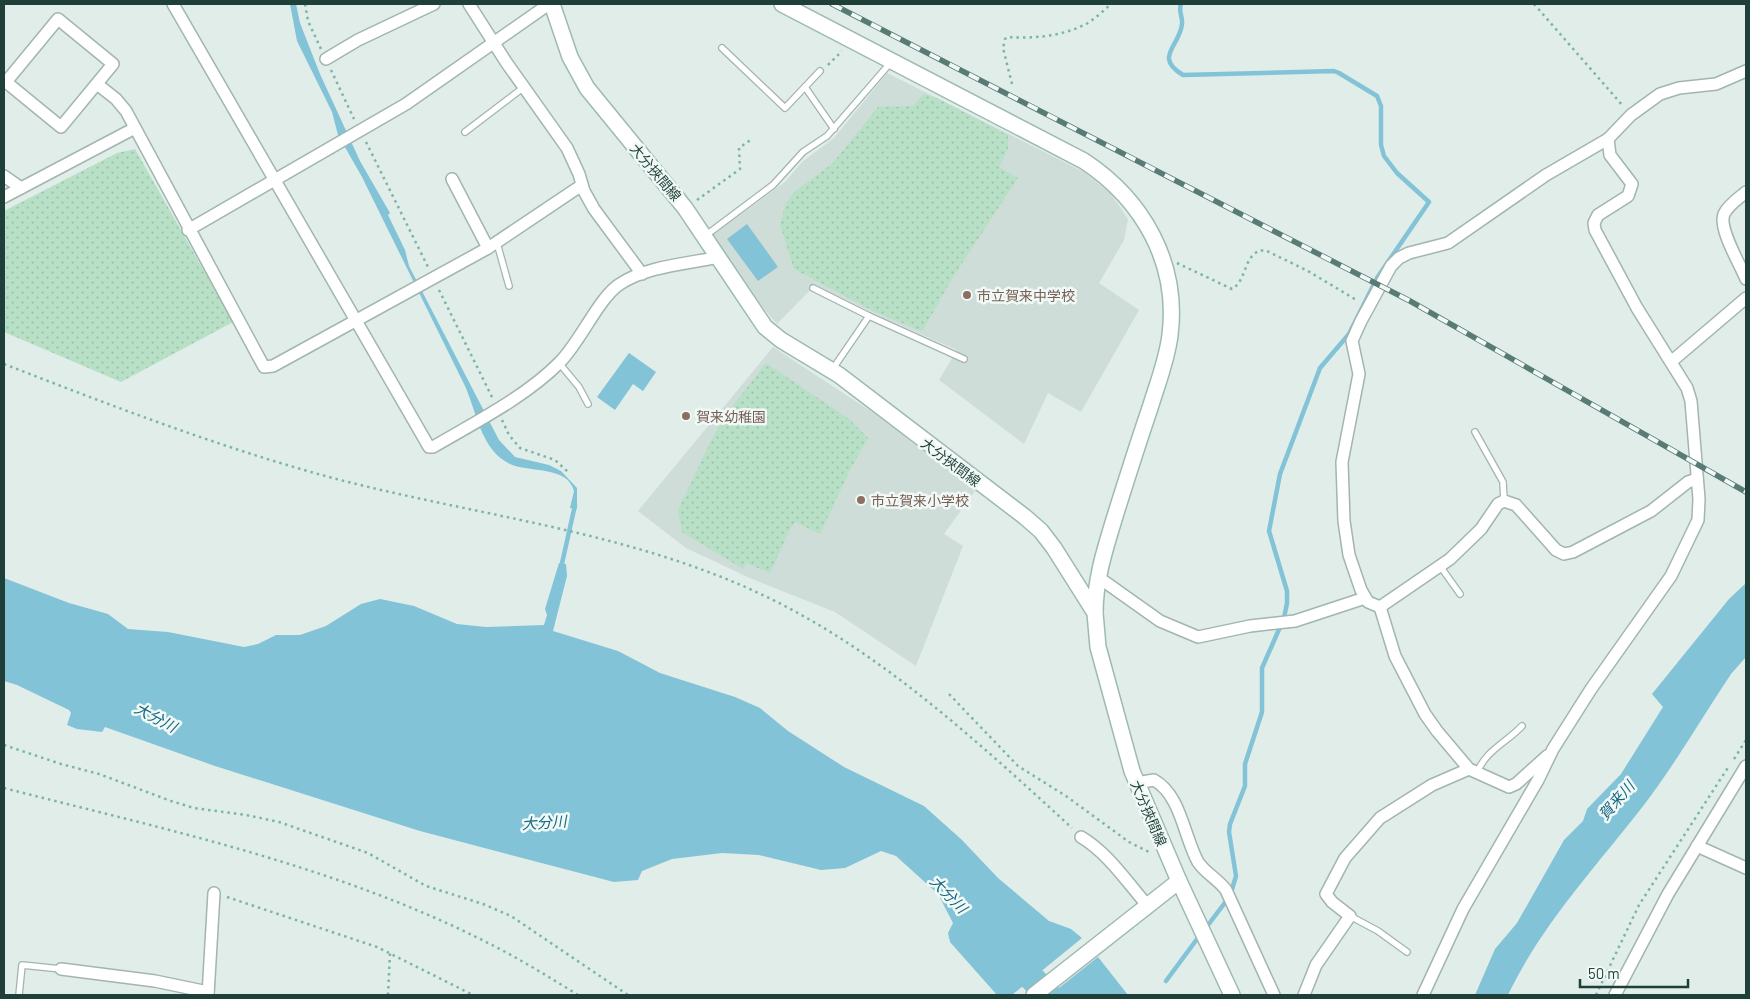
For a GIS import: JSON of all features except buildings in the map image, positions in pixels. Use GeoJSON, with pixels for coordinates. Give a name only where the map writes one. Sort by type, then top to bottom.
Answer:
{"type":"FeatureCollection","features":[{"type":"Feature","properties":{"kind":"main road","name":"大分挾間線"},"geometry":{"type":"LineString","coordinates":[[550,4],[570,56],[587,88],[686,208],[765,327],[782,340],[832,371],[1033,523],[1054,548],[1095,613],[1099,653],[1136,783],[1178,881],[1232,995]]}},
{"type":"Feature","properties":{"kind":"main road"},"geometry":{"type":"LineString","coordinates":[[782,4],[1094,168],[1129,198],[1142,216],[1158,245],[1170,296],[1170,336],[1160,378],[1105,548],[1098,577],[1095,613]]}},
{"type":"Feature","properties":{"kind":"main road"},"geometry":{"type":"LineString","coordinates":[[1034,995],[1178,881]]}},
{"type":"Feature","properties":{"kind":"street"},"geometry":{"type":"LineString","coordinates":[[173,4],[430,447],[496,411],[559,363],[575,345],[611,291],[627,280],[642,274],[719,257]]}},
{"type":"Feature","properties":{"kind":"street"},"geometry":{"type":"LineString","coordinates":[[326,59],[358,40],[434,4]]}},
{"type":"Feature","properties":{"kind":"street"},"geometry":{"type":"LineString","coordinates":[[469,4],[524,88],[567,148],[594,209],[642,274]]}},
{"type":"Feature","properties":{"kind":"street"},"geometry":{"type":"LineString","coordinates":[[188,230],[436,85],[550,4]]}},
{"type":"Feature","properties":{"kind":"street"},"geometry":{"type":"LineString","coordinates":[[58,19],[113,64],[96,84],[62,128],[6,82],[58,19]]}},
{"type":"Feature","properties":{"kind":"street"},"geometry":{"type":"LineString","coordinates":[[1380,607],[1371,604],[1365,598],[1346,540],[1342,470],[1359,374],[1352,341],[1391,266],[1399,258],[1448,244],[1546,176],[1608,139],[1630,115],[1650,99],[1669,90],[1716,84],[1746,72]]}},
{"type":"Feature","properties":{"kind":"street"},"geometry":{"type":"LineString","coordinates":[[96,84],[116,99],[135,128],[188,230],[264,367],[273,366],[492,245],[582,185]]}},
{"type":"Feature","properties":{"kind":"street"},"geometry":{"type":"LineString","coordinates":[[4,197],[135,128]]}},
{"type":"Feature","properties":{"kind":"street"},"geometry":{"type":"LineString","coordinates":[[1423,995],[1464,909],[1538,780],[1553,749],[1591,689],[1671,576],[1698,520],[1697,479],[1691,401],[1688,388],[1637,308],[1594,223],[1598,215],[1628,196],[1632,184],[1610,155],[1608,139]]}},
{"type":"Feature","properties":{"kind":"street"},"geometry":{"type":"LineString","coordinates":[[4,176],[21,188]]}},
{"type":"Feature","properties":{"kind":"street"},"geometry":{"type":"LineString","coordinates":[[452,179],[492,245]]}},
{"type":"Feature","properties":{"kind":"street"},"geometry":{"type":"LineString","coordinates":[[1746,192],[1724,212],[1722,222],[1724,231],[1746,279]]}},
{"type":"Feature","properties":{"kind":"street"},"geometry":{"type":"LineString","coordinates":[[1672,361],[1746,298]]}},
{"type":"Feature","properties":{"kind":"street"},"geometry":{"type":"LineString","coordinates":[[1380,607],[1440,566],[1475,536],[1498,504],[1504,501],[1516,506],[1556,550],[1564,554],[1651,511],[1688,482],[1697,479]]}},
{"type":"Feature","properties":{"kind":"street"},"geometry":{"type":"LineString","coordinates":[[1098,577],[1156,618],[1198,637],[1250,626],[1287,623],[1352,604],[1365,598]]}},
{"type":"Feature","properties":{"kind":"street"},"geometry":{"type":"LineString","coordinates":[[1380,607],[1395,656],[1425,714],[1473,771],[1506,786],[1513,786],[1553,749]]}},
{"type":"Feature","properties":{"kind":"street"},"geometry":{"type":"LineString","coordinates":[[1615,995],[1668,894],[1746,766]]}},
{"type":"Feature","properties":{"kind":"street"},"geometry":{"type":"LineString","coordinates":[[1304,995],[1316,965],[1350,916],[1327,897],[1326,891],[1341,864],[1380,818],[1406,800],[1473,771]]}},
{"type":"Feature","properties":{"kind":"street"},"geometry":{"type":"LineString","coordinates":[[1136,783],[1154,780],[1168,793],[1200,865],[1219,881],[1226,890],[1274,995]]}},
{"type":"Feature","properties":{"kind":"street"},"geometry":{"type":"LineString","coordinates":[[1081,837],[1091,843],[1105,857],[1144,908]]}},
{"type":"Feature","properties":{"kind":"street"},"geometry":{"type":"LineString","coordinates":[[1697,846],[1746,868]]}},
{"type":"Feature","properties":{"kind":"street"},"geometry":{"type":"LineString","coordinates":[[61,969],[154,981],[208,993],[214,893]]}},
{"type":"Feature","properties":{"kind":"lane"},"geometry":{"type":"LineString","coordinates":[[722,48],[785,108],[820,71]]}},
{"type":"Feature","properties":{"kind":"lane"},"geometry":{"type":"LineString","coordinates":[[705,236],[773,185],[803,152],[834,129],[892,61]]}},
{"type":"Feature","properties":{"kind":"lane"},"geometry":{"type":"LineString","coordinates":[[804,87],[834,129]]}},
{"type":"Feature","properties":{"kind":"lane"},"geometry":{"type":"LineString","coordinates":[[465,132],[524,88]]}},
{"type":"Feature","properties":{"kind":"lane"},"geometry":{"type":"LineString","coordinates":[[492,245],[509,286]]}},
{"type":"Feature","properties":{"kind":"lane"},"geometry":{"type":"LineString","coordinates":[[813,288],[869,316],[964,359]]}},
{"type":"Feature","properties":{"kind":"lane"},"geometry":{"type":"LineString","coordinates":[[832,371],[869,316]]}},
{"type":"Feature","properties":{"kind":"lane"},"geometry":{"type":"LineString","coordinates":[[559,363],[579,387],[588,404]]}},
{"type":"Feature","properties":{"kind":"lane"},"geometry":{"type":"LineString","coordinates":[[1474,432],[1503,482],[1504,501]]}},
{"type":"Feature","properties":{"kind":"lane"},"geometry":{"type":"LineString","coordinates":[[1440,566],[1460,594]]}},
{"type":"Feature","properties":{"kind":"lane"},"geometry":{"type":"LineString","coordinates":[[1473,771],[1483,758],[1511,738],[1522,726]]}},
{"type":"Feature","properties":{"kind":"lane"},"geometry":{"type":"LineString","coordinates":[[1350,916],[1378,931],[1407,952]]}},
{"type":"Feature","properties":{"kind":"lane"},"geometry":{"type":"LineString","coordinates":[[19,995],[22,965],[61,969]]}},
{"type":"Feature","properties":{"kind":"path"},"geometry":{"type":"LineString","coordinates":[[305,4],[308,21],[430,280],[509,435],[520,448],[555,460],[568,472]]}},
{"type":"Feature","properties":{"kind":"path"},"geometry":{"type":"LineString","coordinates":[[1012,84],[1003,48],[1005,39],[1008,37],[1031,39],[1081,27],[1111,4]]}},
{"type":"Feature","properties":{"kind":"path"},"geometry":{"type":"LineString","coordinates":[[1534,4],[1630,115]]}},
{"type":"Feature","properties":{"kind":"path"},"geometry":{"type":"LineString","coordinates":[[820,71],[846,46]]}},
{"type":"Feature","properties":{"kind":"path"},"geometry":{"type":"LineString","coordinates":[[686,208],[740,169],[739,148],[752,139]]}},
{"type":"Feature","properties":{"kind":"path"},"geometry":{"type":"LineString","coordinates":[[1173,262],[1232,288],[1237,285],[1251,256],[1258,251],[1265,250],[1308,271],[1368,308]]}},
{"type":"Feature","properties":{"kind":"path"},"geometry":{"type":"LineString","coordinates":[[4,364],[171,426],[317,474],[442,505],[527,522],[652,552],[759,593],[798,612],[894,675],[994,757],[1081,837]]}},
{"type":"Feature","properties":{"kind":"path"},"geometry":{"type":"LineString","coordinates":[[950,694],[1018,766],[1066,796],[1129,842],[1153,854]]}},
{"type":"Feature","properties":{"kind":"path"},"geometry":{"type":"LineString","coordinates":[[1596,995],[1639,905],[1746,740]]}},
{"type":"Feature","properties":{"kind":"path"},"geometry":{"type":"LineString","coordinates":[[4,745],[61,764],[99,774],[178,803],[279,822],[368,853],[426,886],[483,904],[511,916],[628,995]]}},
{"type":"Feature","properties":{"kind":"path"},"geometry":{"type":"LineString","coordinates":[[4,788],[216,843],[324,876],[386,899],[490,944],[578,995]]}},
{"type":"Feature","properties":{"kind":"path"},"geometry":{"type":"LineString","coordinates":[[214,893],[390,953],[473,995]]}},
{"type":"Feature","properties":{"kind":"path"},"geometry":{"type":"LineString","coordinates":[[388,995],[390,953]]}},
{"type":"Feature","properties":{"kind":"shaded area"},"geometry":{"type":"Polygon","coordinates":[[[887,73],[1084,172],[1111,194],[1128,219],[1124,240],[1099,283],[1139,310],[1081,412],[1048,393],[1024,444],[939,380],[957,350],[815,285],[777,324],[754,297],[714,237],[714,234],[785,182],[802,162],[834,138],[887,73]]]}},
{"type":"Feature","properties":{"kind":"shaded area"},"geometry":{"type":"Polygon","coordinates":[[[773,347],[875,414],[975,491],[944,534],[963,546],[916,666],[835,612],[752,579],[686,548],[638,511],[773,347]]]}},
{"type":"Feature","properties":{"kind":"green space"},"geometry":{"type":"Polygon","coordinates":[[[924,94],[937,98],[1008,135],[1008,149],[999,167],[1018,178],[955,274],[921,331],[871,310],[794,269],[780,225],[785,205],[794,192],[832,164],[878,107],[913,106],[924,94]]]}},
{"type":"Feature","properties":{"kind":"green space"},"geometry":{"type":"Polygon","coordinates":[[[135,149],[233,322],[121,382],[4,332],[4,211],[117,153],[135,149]]]}},
{"type":"Feature","properties":{"kind":"green space"},"geometry":{"type":"Polygon","coordinates":[[[766,363],[849,419],[868,438],[850,470],[820,534],[795,522],[770,573],[746,563],[743,569],[682,532],[678,510],[724,417],[766,363]]]}},
{"type":"Feature","properties":{"kind":"water"},"geometry":{"type":"Polygon","coordinates":[[[290,4],[296,4],[300,23],[320,74],[360,161],[390,213],[388,215],[405,250],[409,266],[499,440],[515,457],[549,465],[561,471],[577,488],[577,509],[570,508],[574,491],[564,477],[556,473],[510,464],[492,450],[486,440],[465,386],[362,177],[338,135],[332,112],[297,41],[290,4]]]}},
{"type":"Feature","properties":{"kind":"water"},"geometry":{"type":"Polygon","coordinates":[[[747,224],[778,267],[758,281],[727,239],[747,224]]]}},
{"type":"Feature","properties":{"kind":"water"},"geometry":{"type":"Polygon","coordinates":[[[629,353],[656,372],[643,391],[633,384],[615,410],[597,397],[629,353]]]}},
{"type":"Feature","properties":{"kind":"water"},"geometry":{"type":"Polygon","coordinates":[[[559,563],[566,564],[567,576],[553,631],[618,651],[660,673],[735,697],[760,708],[788,731],[844,767],[924,806],[962,840],[998,878],[1049,921],[1071,929],[1082,938],[1012,995],[997,995],[950,942],[948,933],[953,923],[938,894],[896,856],[881,851],[845,868],[821,870],[759,855],[722,853],[672,859],[642,871],[638,880],[614,882],[420,831],[215,766],[105,727],[102,732],[77,729],[67,725],[71,713],[69,710],[17,685],[4,681],[4,578],[69,603],[108,614],[128,629],[168,632],[244,647],[258,644],[276,635],[300,635],[326,626],[361,604],[380,599],[414,606],[457,624],[486,627],[544,625],[547,615],[545,609],[559,563]]]}},
{"type":"Feature","properties":{"kind":"water","name":"賀来川"},"geometry":{"type":"Polygon","coordinates":[[[1746,583],[1746,657],[1731,674],[1652,794],[1552,922],[1536,945],[1508,995],[1475,995],[1495,949],[1517,923],[1564,840],[1583,821],[1587,809],[1621,774],[1663,707],[1652,694],[1729,599],[1746,583]]]}},
{"type":"Feature","properties":{"kind":"water"},"geometry":{"type":"Polygon","coordinates":[[[1098,957],[1128,995],[1050,995],[1098,957]]]}},
{"type":"Feature","properties":{"kind":"waterway"},"geometry":{"type":"LineString","coordinates":[[1181,4],[1182,21],[1180,32],[1170,51],[1169,57],[1174,69],[1183,75],[1334,71],[1339,73],[1377,96],[1381,106],[1381,145],[1384,156],[1397,173],[1429,202],[1377,278],[1349,334],[1320,368],[1280,474],[1269,531],[1287,591],[1287,603],[1284,618],[1262,668],[1262,712],[1245,764],[1245,786],[1230,824],[1229,832],[1236,876],[1230,896],[1205,929]]}},
{"type":"Feature","properties":{"kind":"waterway"},"geometry":{"type":"LineString","coordinates":[[561,568],[575,505]]}},
{"type":"Feature","properties":{"kind":"waterway"},"geometry":{"type":"LineString","coordinates":[[1166,981],[1200,935]]}},
{"type":"Feature","properties":{"kind":"waterway","name":"大分川"},"geometry":{"type":"LineString","coordinates":[[1007,952],[1048,995]]}},
{"type":"Feature","properties":{"kind":"railway"},"geometry":{"type":"LineString","coordinates":[[832,4],[1410,301],[1746,492]]}},
{"type":"Feature","properties":{"kind":"place","name":"市立賀来中学校"},"geometry":{"type":"Point","coordinates":[967,295]}},
{"type":"Feature","properties":{"kind":"place","name":"賀来幼稚園"},"geometry":{"type":"Point","coordinates":[686,416]}},
{"type":"Feature","properties":{"kind":"place","name":"市立賀来小学校"},"geometry":{"type":"Point","coordinates":[861,500]}}]}
